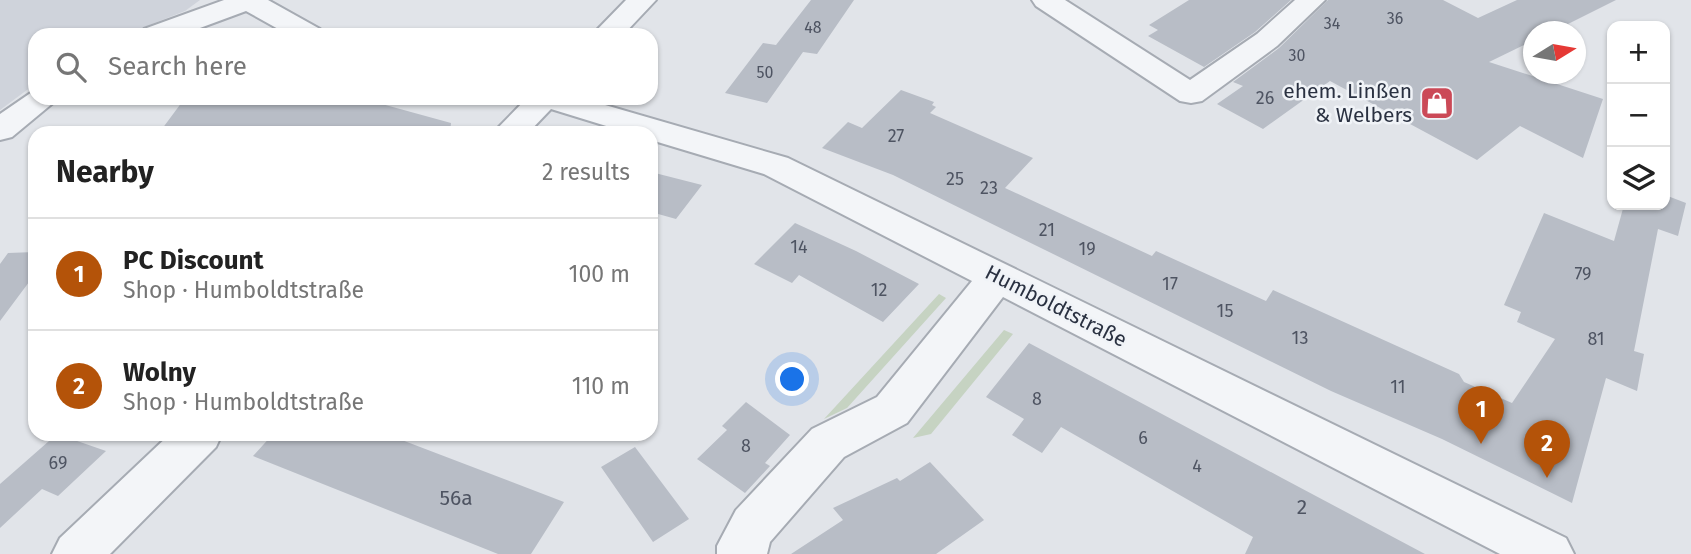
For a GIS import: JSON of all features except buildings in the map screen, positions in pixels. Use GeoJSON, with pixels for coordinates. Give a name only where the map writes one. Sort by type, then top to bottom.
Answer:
{"type":"FeatureCollection","features":[{"type":"Feature","properties":{"kind":"street"},"geometry":{"type":"LineString","coordinates":[[614,28],[642,0]]}},
{"type":"Feature","properties":{"kind":"street"},"geometry":{"type":"LineString","coordinates":[[1046,0],[1191,94],[1267,40],[1311,0]]}},
{"type":"Feature","properties":{"kind":"street"},"geometry":{"type":"LineString","coordinates":[[173,28],[247,1],[297,28]]}},
{"type":"Feature","properties":{"kind":"street"},"geometry":{"type":"LineString","coordinates":[[0,130],[34,105]]}},
{"type":"Feature","properties":{"kind":"street"},"geometry":{"type":"LineString","coordinates":[[516,126],[539,105]]}},
{"type":"Feature","properties":{"kind":"street","name":"Humboldtstraße"},"geometry":{"type":"LineString","coordinates":[[570,105],[641,126]]}},
{"type":"Feature","properties":{"kind":"street","name":"Humboldtstraße"},"geometry":{"type":"LineString","coordinates":[[658,131],[776,166],[1549,554]]}},
{"type":"Feature","properties":{"kind":"street"},"geometry":{"type":"LineString","coordinates":[[742,554],[741,546],[753,526],[828,443],[892,410],[998,276]]}},
{"type":"Feature","properties":{"kind":"street"},"geometry":{"type":"LineString","coordinates":[[77,554],[193,441]]}},
{"type":"Feature","properties":{"kind":"shaded area"},"geometry":{"type":"Polygon","coordinates":[[[0,0],[200,0],[185,11],[142,28],[28,28],[28,89],[0,110],[0,0]]]}},
{"type":"Feature","properties":{"kind":"green space"},"geometry":{"type":"Polygon","coordinates":[[[939,294],[946,298],[847,408],[824,419],[939,294]]]}},
{"type":"Feature","properties":{"kind":"green space"},"geometry":{"type":"Polygon","coordinates":[[[1004,330],[1013,334],[931,434],[913,438],[1004,330]]]}},
{"type":"Feature","properties":{"kind":"place","name":"ehem. Linßen & Welbers"},"geometry":{"type":"Point","coordinates":[1437,103]}},
{"type":"Feature","properties":{"kind":"place","name":"PC Discount"},"geometry":{"type":"Point","coordinates":[1481,444]}},
{"type":"Feature","properties":{"kind":"place","name":"Wolny"},"geometry":{"type":"Point","coordinates":[1547,478]}}]}
